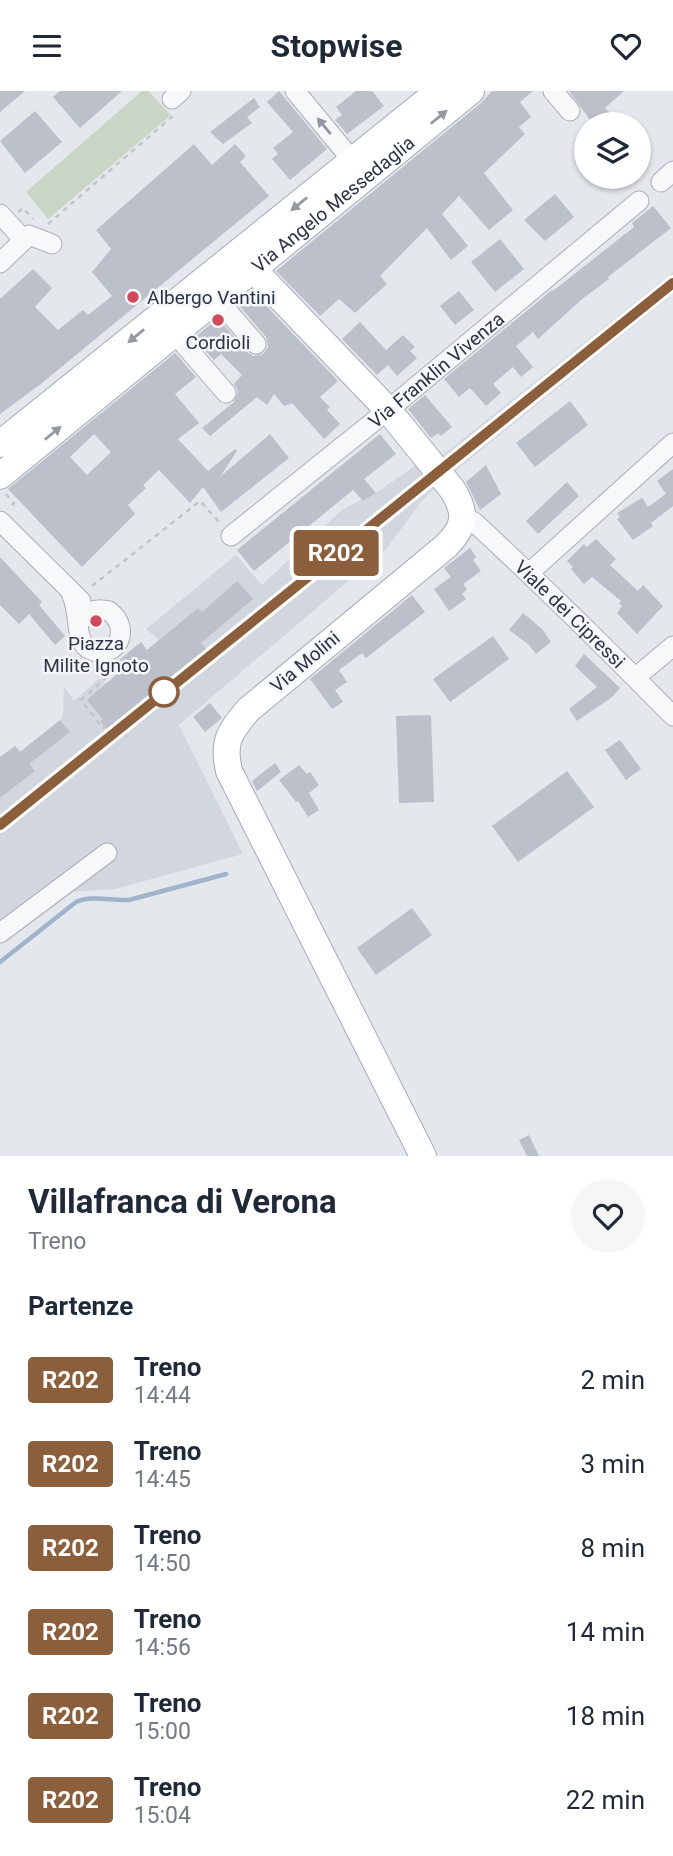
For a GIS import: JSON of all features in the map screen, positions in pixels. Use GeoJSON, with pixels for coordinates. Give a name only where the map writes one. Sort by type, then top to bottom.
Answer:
{"type":"FeatureCollection","features":[{"type":"Feature","properties":{"kind":"main road","name":"Via Angelo Messedaglia"},"geometry":{"type":"LineString","coordinates":[[0,476],[253,269],[439,91]]}},
{"type":"Feature","properties":{"kind":"main road","name":"Via Angelo Messedaglia"},"geometry":{"type":"LineString","coordinates":[[0,444],[227,262],[471,91]]}},
{"type":"Feature","properties":{"kind":"main road"},"geometry":{"type":"LineString","coordinates":[[227,262],[243,261],[253,269],[388,410],[453,489],[463,517]]}},
{"type":"Feature","properties":{"kind":"main road","name":"Via Molini"},"geometry":{"type":"LineString","coordinates":[[423,1156],[229,771],[225,749],[228,738],[248,709],[446,546],[460,528],[463,517]]}},
{"type":"Feature","properties":{"kind":"street"},"geometry":{"type":"LineString","coordinates":[[295,91],[359,169]]}},
{"type":"Feature","properties":{"kind":"street"},"geometry":{"type":"LineString","coordinates":[[553,91],[570,111]]}},
{"type":"Feature","properties":{"kind":"street","name":"Via Franklin Vivenza"},"geometry":{"type":"LineString","coordinates":[[231,535],[388,410],[639,201]]}},
{"type":"Feature","properties":{"kind":"street"},"geometry":{"type":"LineString","coordinates":[[4,218],[24,240]]}},
{"type":"Feature","properties":{"kind":"street"},"geometry":{"type":"LineString","coordinates":[[0,263],[29,235],[47,236]]}},
{"type":"Feature","properties":{"kind":"street"},"geometry":{"type":"LineString","coordinates":[[217,299],[256,344]]}},
{"type":"Feature","properties":{"kind":"street"},"geometry":{"type":"LineString","coordinates":[[174,334],[226,393]]}},
{"type":"Feature","properties":{"kind":"street"},"geometry":{"type":"LineString","coordinates":[[529,573],[673,443]]}},
{"type":"Feature","properties":{"kind":"street","name":"Viale dei Cipressi"},"geometry":{"type":"LineString","coordinates":[[463,517],[474,522],[529,573],[673,716]]}},
{"type":"Feature","properties":{"kind":"street"},"geometry":{"type":"LineString","coordinates":[[0,521],[72,596],[77,605],[80,639],[84,645],[90,650],[103,652],[115,646],[121,629],[116,616],[72,596]]}},
{"type":"Feature","properties":{"kind":"street"},"geometry":{"type":"LineString","coordinates":[[79,623],[86,613],[102,609]]}},
{"type":"Feature","properties":{"kind":"street"},"geometry":{"type":"LineString","coordinates":[[636,677],[673,646]]}},
{"type":"Feature","properties":{"kind":"street"},"geometry":{"type":"LineString","coordinates":[[0,933],[107,853]]}},
{"type":"Feature","properties":{"kind":"path"},"geometry":{"type":"LineString","coordinates":[[47,236],[177,101]]}},
{"type":"Feature","properties":{"kind":"path"},"geometry":{"type":"LineString","coordinates":[[4,218],[23,208],[36,222]]}},
{"type":"Feature","properties":{"kind":"path"},"geometry":{"type":"LineString","coordinates":[[92,586],[200,501],[231,535]]}},
{"type":"Feature","properties":{"kind":"path"},"geometry":{"type":"LineString","coordinates":[[103,652],[109,675],[81,700],[103,728],[112,720],[127,737]]}},
{"type":"Feature","properties":{"kind":"shaded area"},"geometry":{"type":"Polygon","coordinates":[[[673,272],[673,294],[437,486],[421,502],[387,548],[179,725],[243,854],[115,889],[69,892],[0,944],[0,757],[15,746],[20,752],[60,720],[63,716],[64,686],[74,701],[100,678],[106,684],[123,670],[117,662],[141,642],[147,650],[159,640],[146,629],[236,555],[262,585],[343,509],[376,493],[419,463],[425,469],[673,272]]]}},
{"type":"Feature","properties":{"kind":"green space"},"geometry":{"type":"Polygon","coordinates":[[[142,91],[148,91],[171,115],[48,219],[26,192],[142,91]]]}},
{"type":"Feature","properties":{"kind":"building"},"geometry":{"type":"Polygon","coordinates":[[[0,91],[25,91],[0,112],[0,91]]]}},
{"type":"Feature","properties":{"kind":"building"},"geometry":{"type":"Polygon","coordinates":[[[60,91],[122,91],[80,128],[53,97],[60,91]]]}},
{"type":"Feature","properties":{"kind":"building"},"geometry":{"type":"Polygon","coordinates":[[[279,91],[327,149],[290,180],[272,159],[278,154],[273,148],[293,132],[267,102],[279,91]]]}},
{"type":"Feature","properties":{"kind":"building"},"geometry":{"type":"Polygon","coordinates":[[[356,91],[372,91],[384,106],[347,134],[335,120],[342,115],[336,107],[356,91]]]}},
{"type":"Feature","properties":{"kind":"building"},"geometry":{"type":"Polygon","coordinates":[[[492,91],[533,91],[520,102],[531,117],[519,127],[525,134],[484,173],[513,210],[489,230],[459,196],[442,214],[468,246],[451,260],[427,228],[380,276],[387,284],[355,313],[339,299],[320,316],[276,271],[481,103],[492,91]]]}},
{"type":"Feature","properties":{"kind":"building"},"geometry":{"type":"Polygon","coordinates":[[[569,91],[624,91],[605,108],[609,112],[584,112],[569,91]]]}},
{"type":"Feature","properties":{"kind":"building"},"geometry":{"type":"Polygon","coordinates":[[[254,98],[260,107],[247,117],[252,123],[223,144],[210,132],[254,98]]]}},
{"type":"Feature","properties":{"kind":"building"},"geometry":{"type":"Polygon","coordinates":[[[35,111],[62,142],[25,173],[0,141],[35,111]]]}},
{"type":"Feature","properties":{"kind":"building"},"geometry":{"type":"Polygon","coordinates":[[[194,144],[212,165],[235,144],[246,156],[240,162],[269,196],[42,383],[0,414],[0,299],[33,269],[52,288],[35,307],[58,330],[83,310],[88,315],[112,296],[92,272],[111,249],[96,230],[194,144]]]}},
{"type":"Feature","properties":{"kind":"building"},"geometry":{"type":"Polygon","coordinates":[[[555,194],[574,217],[545,241],[524,220],[555,194]]]}},
{"type":"Feature","properties":{"kind":"building"},"geometry":{"type":"Polygon","coordinates":[[[653,206],[671,228],[608,277],[609,279],[538,339],[533,332],[516,346],[533,367],[521,377],[513,367],[493,384],[501,393],[486,406],[470,388],[459,397],[444,379],[634,227],[632,223],[653,206]]]}},
{"type":"Feature","properties":{"kind":"building"},"geometry":{"type":"Polygon","coordinates":[[[500,239],[524,269],[495,292],[471,262],[500,239]]]}},
{"type":"Feature","properties":{"kind":"building"},"geometry":{"type":"Polygon","coordinates":[[[252,291],[338,381],[320,397],[330,407],[327,410],[340,424],[324,439],[292,403],[284,406],[274,394],[267,405],[257,397],[210,436],[202,428],[234,402],[238,391],[234,384],[242,375],[221,354],[214,360],[194,338],[218,318],[247,352],[253,356],[263,354],[268,347],[266,337],[237,303],[252,291]]]}},
{"type":"Feature","properties":{"kind":"building"},"geometry":{"type":"Polygon","coordinates":[[[459,291],[474,310],[455,325],[440,306],[459,291]]]}},
{"type":"Feature","properties":{"kind":"building"},"geometry":{"type":"Polygon","coordinates":[[[360,322],[386,350],[403,335],[415,347],[410,351],[417,358],[397,376],[388,365],[377,375],[342,339],[360,322]]]}},
{"type":"Feature","properties":{"kind":"building"},"geometry":{"type":"Polygon","coordinates":[[[175,353],[196,377],[175,394],[199,423],[178,439],[208,471],[235,449],[237,451],[220,477],[270,434],[289,458],[221,512],[203,487],[190,503],[159,470],[143,485],[146,488],[128,505],[135,514],[82,567],[8,489],[175,353]],[[94,434],[70,457],[87,475],[111,452],[94,434]]]}},
{"type":"Feature","properties":{"kind":"building"},"geometry":{"type":"Polygon","coordinates":[[[425,395],[452,427],[441,436],[438,433],[431,438],[408,409],[425,395]]]}},
{"type":"Feature","properties":{"kind":"building"},"geometry":{"type":"Polygon","coordinates":[[[570,401],[588,425],[535,467],[516,443],[570,401]]]}},
{"type":"Feature","properties":{"kind":"building"},"geometry":{"type":"Polygon","coordinates":[[[380,434],[396,454],[364,479],[376,493],[363,501],[353,490],[254,571],[237,550],[380,434]]]}},
{"type":"Feature","properties":{"kind":"building"},"geometry":{"type":"Polygon","coordinates":[[[486,465],[501,494],[480,510],[466,482],[486,465]]]}},
{"type":"Feature","properties":{"kind":"building"},"geometry":{"type":"Polygon","coordinates":[[[673,469],[673,506],[651,523],[653,526],[633,540],[617,519],[620,517],[617,513],[642,498],[648,507],[666,494],[657,481],[673,469]]]}},
{"type":"Feature","properties":{"kind":"building"},"geometry":{"type":"Polygon","coordinates":[[[567,482],[579,496],[538,534],[526,521],[567,482]]]}},
{"type":"Feature","properties":{"kind":"building"},"geometry":{"type":"Polygon","coordinates":[[[596,539],[616,559],[610,565],[638,591],[643,585],[663,606],[637,634],[617,613],[622,606],[619,603],[621,601],[592,577],[584,584],[567,561],[584,544],[587,547],[596,539]]]}},
{"type":"Feature","properties":{"kind":"building"},"geometry":{"type":"Polygon","coordinates":[[[470,548],[476,557],[473,560],[481,571],[463,584],[467,589],[462,594],[466,599],[449,611],[434,589],[451,577],[444,568],[470,548]]]}},
{"type":"Feature","properties":{"kind":"building"},"geometry":{"type":"Polygon","coordinates":[[[0,557],[42,602],[39,605],[65,636],[55,645],[29,614],[19,624],[0,605],[0,557]]]}},
{"type":"Feature","properties":{"kind":"building"},"geometry":{"type":"Polygon","coordinates":[[[237,581],[253,599],[201,643],[208,651],[109,732],[100,721],[103,719],[87,700],[123,669],[117,662],[141,642],[147,650],[198,608],[202,612],[237,581]]]}},
{"type":"Feature","properties":{"kind":"building"},"geometry":{"type":"Polygon","coordinates":[[[412,595],[425,612],[366,658],[362,653],[339,670],[347,682],[335,690],[343,702],[332,709],[310,679],[412,595]]]}},
{"type":"Feature","properties":{"kind":"building"},"geometry":{"type":"Polygon","coordinates":[[[523,613],[542,629],[551,642],[536,654],[528,644],[509,630],[523,613]]]}},
{"type":"Feature","properties":{"kind":"building"},"geometry":{"type":"Polygon","coordinates":[[[493,636],[509,659],[450,702],[433,679],[493,636]]]}},
{"type":"Feature","properties":{"kind":"building"},"geometry":{"type":"Polygon","coordinates":[[[584,654],[620,688],[611,698],[577,721],[569,709],[597,687],[575,666],[584,654]]]}},
{"type":"Feature","properties":{"kind":"building"},"geometry":{"type":"Polygon","coordinates":[[[210,703],[222,718],[205,732],[193,717],[210,703]]]}},
{"type":"Feature","properties":{"kind":"building"},"geometry":{"type":"Polygon","coordinates":[[[431,715],[434,802],[399,803],[396,716],[431,715]]]}},
{"type":"Feature","properties":{"kind":"building"},"geometry":{"type":"Polygon","coordinates":[[[60,720],[70,732],[29,764],[35,771],[0,798],[0,757],[15,746],[20,752],[60,720]]]}},
{"type":"Feature","properties":{"kind":"building"},"geometry":{"type":"Polygon","coordinates":[[[620,740],[641,769],[626,780],[605,750],[620,740]]]}},
{"type":"Feature","properties":{"kind":"building"},"geometry":{"type":"Polygon","coordinates":[[[275,763],[281,772],[257,791],[252,781],[275,763]]]}},
{"type":"Feature","properties":{"kind":"building"},"geometry":{"type":"Polygon","coordinates":[[[299,765],[307,774],[310,772],[319,785],[309,793],[319,810],[308,817],[279,780],[299,765]]]}},
{"type":"Feature","properties":{"kind":"building"},"geometry":{"type":"Polygon","coordinates":[[[567,771],[594,807],[518,862],[492,826],[567,771]]]}},
{"type":"Feature","properties":{"kind":"building"},"geometry":{"type":"Polygon","coordinates":[[[412,908],[432,935],[376,975],[357,948],[412,908]]]}},
{"type":"Feature","properties":{"kind":"building"},"geometry":{"type":"Polygon","coordinates":[[[529,1135],[539,1156],[527,1156],[519,1140],[529,1135]]]}},
{"type":"Feature","properties":{"kind":"waterway"},"geometry":{"type":"LineString","coordinates":[[0,962],[76,902],[95,899],[129,900],[226,874]]}},
{"type":"Feature","properties":{"kind":"railway"},"geometry":{"type":"LineString","coordinates":[[0,825],[673,283]]}},
{"type":"Feature","properties":{"kind":"train","name":"R202"},"geometry":{"type":"LineString","coordinates":[[0,825],[673,283]]}},
{"type":"Feature","properties":{"kind":"place","name":"Albergo Vantini"},"geometry":{"type":"Point","coordinates":[133,297]}},
{"type":"Feature","properties":{"kind":"place","name":"Cordioli"},"geometry":{"type":"Point","coordinates":[218,320]}},
{"type":"Feature","properties":{"kind":"place","name":"Piazza Milite Ignoto"},"geometry":{"type":"Point","coordinates":[96,621]}}]}
